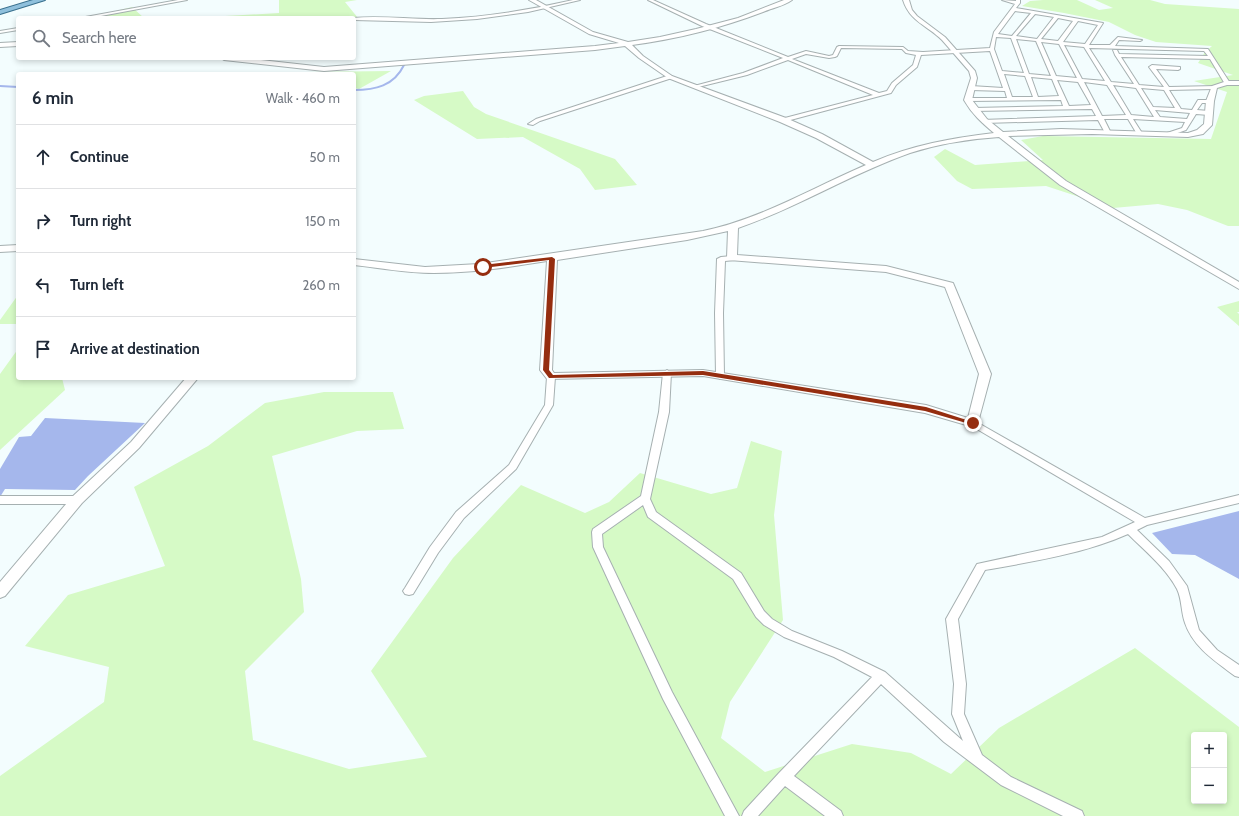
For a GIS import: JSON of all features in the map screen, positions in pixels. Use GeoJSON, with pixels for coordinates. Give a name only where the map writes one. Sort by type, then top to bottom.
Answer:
{"type":"FeatureCollection","features":[{"type":"Feature","properties":{"kind":"main road"},"geometry":{"type":"LineString","coordinates":[[0,12],[41,0]]}},
{"type":"Feature","properties":{"kind":"street"},"geometry":{"type":"LineString","coordinates":[[93,16],[185,0]]}},
{"type":"Feature","properties":{"kind":"street"},"geometry":{"type":"LineString","coordinates":[[532,0],[591,33],[626,43],[641,57],[670,77],[783,120],[818,136],[871,164]]}},
{"type":"Feature","properties":{"kind":"street"},"geometry":{"type":"LineString","coordinates":[[356,19],[444,20],[508,15],[578,0]]}},
{"type":"Feature","properties":{"kind":"street"},"geometry":{"type":"LineString","coordinates":[[650,0],[710,28],[879,94]]}},
{"type":"Feature","properties":{"kind":"street"},"geometry":{"type":"LineString","coordinates":[[240,60],[305,68],[337,69],[561,51],[660,39],[710,28],[740,19],[789,0]]}},
{"type":"Feature","properties":{"kind":"street"},"geometry":{"type":"LineString","coordinates":[[906,0],[909,10],[915,17],[943,38],[972,71],[974,78],[968,100],[974,110],[998,134],[1063,183],[1239,286]]}},
{"type":"Feature","properties":{"kind":"street"},"geometry":{"type":"LineString","coordinates":[[1004,0],[1018,2],[1007,18],[997,28],[992,49],[1010,99]]}},
{"type":"Feature","properties":{"kind":"street"},"geometry":{"type":"LineString","coordinates":[[1013,9],[1101,24],[1086,46]]}},
{"type":"Feature","properties":{"kind":"street"},"geometry":{"type":"LineString","coordinates":[[1013,37],[1034,12]]}},
{"type":"Feature","properties":{"kind":"street"},"geometry":{"type":"LineString","coordinates":[[1038,40],[1056,16]]}},
{"type":"Feature","properties":{"kind":"street"},"geometry":{"type":"LineString","coordinates":[[1060,42],[1077,19]]}},
{"type":"Feature","properties":{"kind":"street"},"geometry":{"type":"LineString","coordinates":[[0,32],[16,29]]}},
{"type":"Feature","properties":{"kind":"street"},"geometry":{"type":"LineString","coordinates":[[995,35],[1086,46],[1206,50],[1227,83]]}},
{"type":"Feature","properties":{"kind":"street"},"geometry":{"type":"LineString","coordinates":[[1013,37],[1036,98]]}},
{"type":"Feature","properties":{"kind":"street"},"geometry":{"type":"LineString","coordinates":[[1112,46],[1118,38],[1140,40]]}},
{"type":"Feature","properties":{"kind":"street"},"geometry":{"type":"LineString","coordinates":[[1038,40],[1067,108]]}},
{"type":"Feature","properties":{"kind":"street"},"geometry":{"type":"LineString","coordinates":[[1060,42],[1107,131]]}},
{"type":"Feature","properties":{"kind":"street"},"geometry":{"type":"LineString","coordinates":[[0,45],[16,44]]}},
{"type":"Feature","properties":{"kind":"street"},"geometry":{"type":"LineString","coordinates":[[1086,46],[1139,133]]}},
{"type":"Feature","properties":{"kind":"street"},"geometry":{"type":"LineString","coordinates":[[1112,46],[1158,119]]}},
{"type":"Feature","properties":{"kind":"street"},"geometry":{"type":"LineString","coordinates":[[696,87],[745,74],[806,52],[829,58],[835,56],[839,47],[903,48],[908,53],[919,54],[977,52],[992,49]]}},
{"type":"Feature","properties":{"kind":"street"},"geometry":{"type":"LineString","coordinates":[[783,120],[889,92],[894,84],[915,66],[919,54]]}},
{"type":"Feature","properties":{"kind":"street"},"geometry":{"type":"LineString","coordinates":[[1117,54],[1211,58]]}},
{"type":"Feature","properties":{"kind":"street"},"geometry":{"type":"LineString","coordinates":[[1178,68],[1152,67],[1179,110]]}},
{"type":"Feature","properties":{"kind":"street"},"geometry":{"type":"LineString","coordinates":[[1000,72],[1167,89],[1214,87],[1227,83],[1239,83]]}},
{"type":"Feature","properties":{"kind":"street"},"geometry":{"type":"LineString","coordinates":[[531,124],[538,120],[670,77]]}},
{"type":"Feature","properties":{"kind":"street"},"geometry":{"type":"LineString","coordinates":[[356,262],[436,270],[483,267],[552,259],[733,227],[775,211],[871,164],[932,144],[960,139],[998,134],[1042,131],[1107,131],[1169,134],[1188,134],[1200,132],[1208,125],[1210,102],[1214,87]]}},
{"type":"Feature","properties":{"kind":"street"},"geometry":{"type":"LineString","coordinates":[[971,88],[1006,90]]}},
{"type":"Feature","properties":{"kind":"street"},"geometry":{"type":"LineString","coordinates":[[968,100],[1063,98]]}},
{"type":"Feature","properties":{"kind":"street"},"geometry":{"type":"LineString","coordinates":[[1169,134],[1184,129],[1196,111],[1200,101],[1210,102]]}},
{"type":"Feature","properties":{"kind":"street"},"geometry":{"type":"LineString","coordinates":[[974,110],[1094,107]]}},
{"type":"Feature","properties":{"kind":"street"},"geometry":{"type":"LineString","coordinates":[[1151,108],[1209,113]]}},
{"type":"Feature","properties":{"kind":"street"},"geometry":{"type":"LineString","coordinates":[[984,121],[1130,117],[1189,121]]}},
{"type":"Feature","properties":{"kind":"street"},"geometry":{"type":"LineString","coordinates":[[732,258],[733,227]]}},
{"type":"Feature","properties":{"kind":"street"},"geometry":{"type":"LineString","coordinates":[[0,249],[16,248]]}},
{"type":"Feature","properties":{"kind":"street"},"geometry":{"type":"LineString","coordinates":[[720,376],[719,313],[721,259],[732,258],[886,269],[949,285],[985,374],[973,423]]}},
{"type":"Feature","properties":{"kind":"street"},"geometry":{"type":"LineString","coordinates":[[409,591],[434,550],[460,515],[513,467],[549,405],[551,376],[546,370],[552,259]]}},
{"type":"Feature","properties":{"kind":"street"},"geometry":{"type":"LineString","coordinates":[[667,373],[664,412],[645,499],[652,514],[737,576],[760,614],[768,622],[788,634],[838,654],[881,676],[949,738],[1006,781],[1077,816]]}},
{"type":"Feature","properties":{"kind":"street"},"geometry":{"type":"LineString","coordinates":[[551,376],[703,373],[926,410],[973,423],[1144,522]]}},
{"type":"Feature","properties":{"kind":"street"},"geometry":{"type":"LineString","coordinates":[[0,592],[77,500],[135,445],[190,380]]}},
{"type":"Feature","properties":{"kind":"street"},"geometry":{"type":"LineString","coordinates":[[646,497],[597,532],[598,547],[667,695],[732,816]]}},
{"type":"Feature","properties":{"kind":"street"},"geometry":{"type":"LineString","coordinates":[[976,758],[958,714],[960,684],[952,620],[981,567],[1028,558],[1105,540],[1144,522],[1239,499]]}},
{"type":"Feature","properties":{"kind":"street"},"geometry":{"type":"LineString","coordinates":[[0,500],[77,500]]}},
{"type":"Feature","properties":{"kind":"street"},"geometry":{"type":"LineString","coordinates":[[1129,528],[1165,564],[1183,589],[1194,632],[1213,653],[1239,672]]}},
{"type":"Feature","properties":{"kind":"street"},"geometry":{"type":"LineString","coordinates":[[749,816],[784,777],[881,676]]}},
{"type":"Feature","properties":{"kind":"street"},"geometry":{"type":"LineString","coordinates":[[784,777],[836,816]]}},
{"type":"Feature","properties":{"kind":"green space"},"geometry":{"type":"Polygon","coordinates":[[[279,0],[357,0],[345,2],[358,18],[356,18],[356,16],[226,16],[279,13],[279,0]]]}},
{"type":"Feature","properties":{"kind":"green space"},"geometry":{"type":"Polygon","coordinates":[[[1077,0],[1099,10],[1113,8],[1095,0],[1150,0],[1165,4],[1239,9],[1239,226],[1228,226],[1187,210],[1158,204],[1113,208],[1046,186],[972,189],[957,181],[934,157],[945,149],[975,165],[1043,160],[1021,140],[1043,136],[1211,139],[1227,92],[1194,81],[1233,75],[1198,63],[1205,52],[1212,46],[1156,42],[1135,35],[1109,22],[1022,6],[1030,1],[1077,0]]]}},
{"type":"Feature","properties":{"kind":"green space"},"geometry":{"type":"Polygon","coordinates":[[[132,7],[142,16],[95,16],[132,7]]]}},
{"type":"Feature","properties":{"kind":"green space"},"geometry":{"type":"Polygon","coordinates":[[[391,71],[359,89],[356,88],[356,72],[306,72],[391,71]]]}},
{"type":"Feature","properties":{"kind":"green space"},"geometry":{"type":"Polygon","coordinates":[[[463,91],[474,107],[486,114],[615,159],[637,185],[595,190],[580,169],[523,137],[477,139],[414,100],[424,96],[463,91]]]}},
{"type":"Feature","properties":{"kind":"green space"},"geometry":{"type":"Polygon","coordinates":[[[16,298],[16,324],[0,324],[0,320],[16,298]]]}},
{"type":"Feature","properties":{"kind":"green space"},"geometry":{"type":"Polygon","coordinates":[[[1239,301],[1239,312],[1237,312],[1239,314],[1239,326],[1217,307],[1239,301]]]}},
{"type":"Feature","properties":{"kind":"green space"},"geometry":{"type":"Polygon","coordinates":[[[16,352],[16,380],[62,380],[65,390],[0,450],[0,374],[16,352]]]}},
{"type":"Feature","properties":{"kind":"green space"},"geometry":{"type":"Polygon","coordinates":[[[324,392],[393,392],[404,429],[357,431],[272,456],[301,579],[304,612],[245,671],[253,740],[349,769],[427,757],[371,671],[453,558],[521,485],[585,513],[609,502],[640,473],[711,494],[737,488],[751,441],[782,451],[774,515],[783,620],[730,702],[721,738],[765,772],[852,744],[911,753],[951,774],[999,728],[1135,648],[1239,727],[1239,816],[0,816],[0,776],[104,702],[109,667],[25,646],[68,595],[165,566],[134,487],[208,446],[265,403],[324,392]]]}},
{"type":"Feature","properties":{"kind":"water"},"geometry":{"type":"Polygon","coordinates":[[[45,418],[145,423],[75,490],[5,489],[0,497],[0,469],[19,437],[31,436],[45,418]]]}},
{"type":"Feature","properties":{"kind":"water"},"geometry":{"type":"Polygon","coordinates":[[[1239,511],[1239,579],[1195,555],[1172,554],[1152,533],[1239,511]]]}},
{"type":"Feature","properties":{"kind":"waterway"},"geometry":{"type":"LineString","coordinates":[[356,90],[376,88],[389,82],[395,78],[404,65]]}},
{"type":"Feature","properties":{"kind":"waterway"},"geometry":{"type":"LineString","coordinates":[[0,86],[16,87]]}},
{"type":"Feature","properties":{"kind":"route"},"geometry":{"type":"LineString","coordinates":[[483,267],[552,259],[546,370],[551,376],[703,373],[926,410],[973,423]]}}]}
